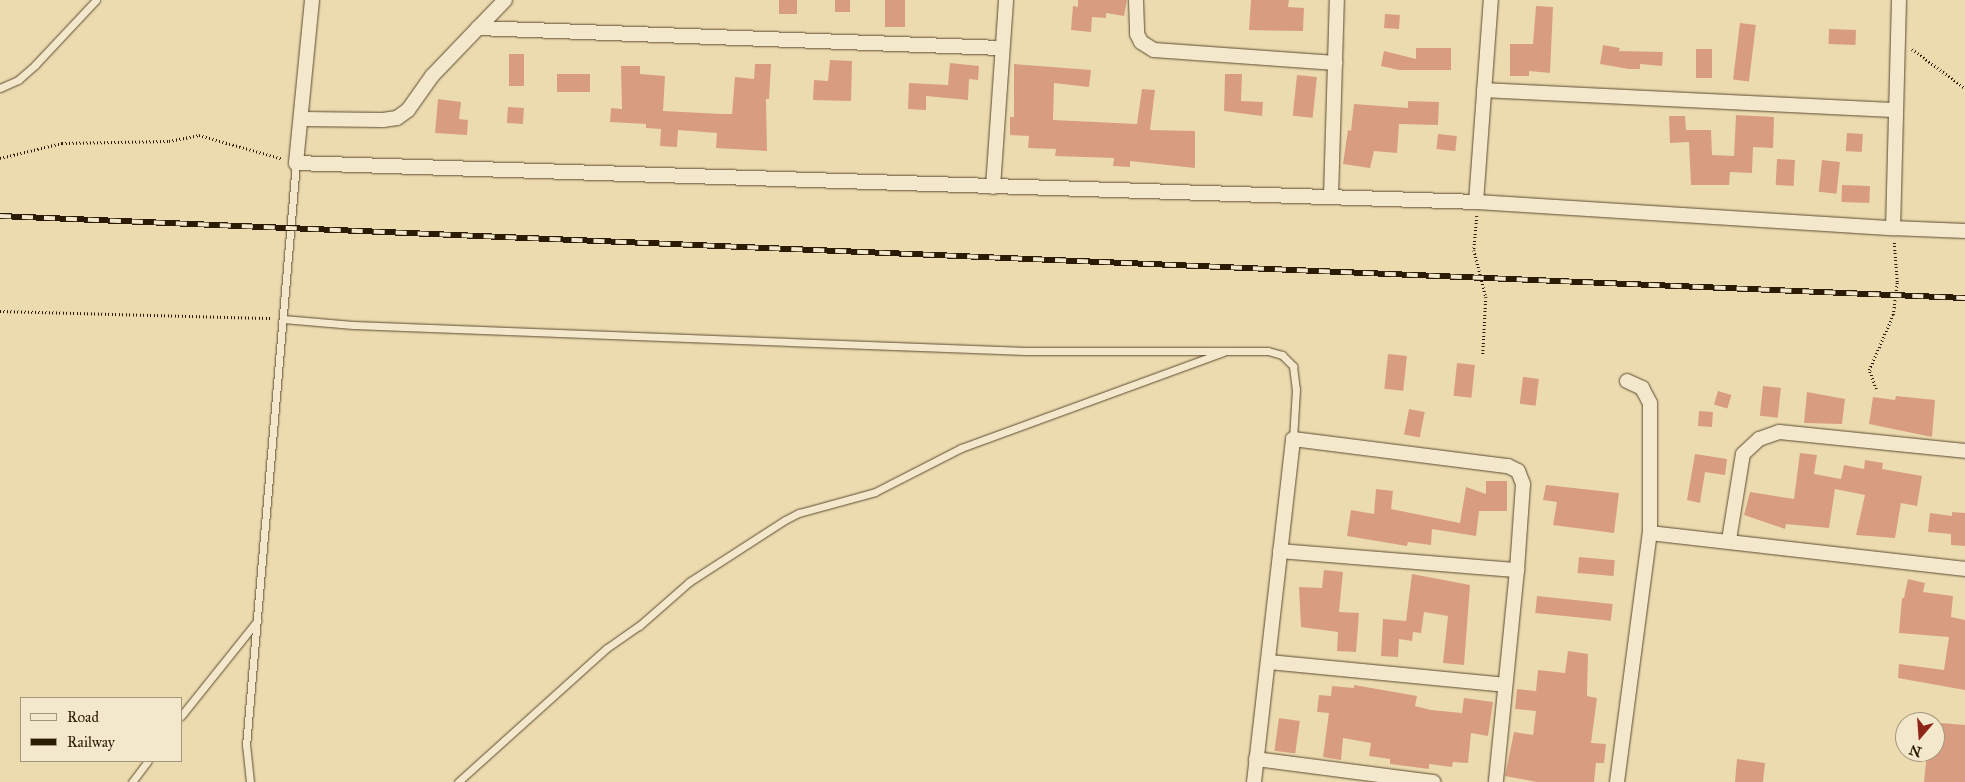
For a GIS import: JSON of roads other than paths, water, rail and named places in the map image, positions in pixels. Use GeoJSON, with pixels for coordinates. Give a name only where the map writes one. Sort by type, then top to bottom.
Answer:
{"type":"FeatureCollection","features":[{"type":"Feature","properties":{"kind":"street"},"geometry":{"type":"LineString","coordinates":[[312,0],[296,163],[1476,202],[1965,231]]}},
{"type":"Feature","properties":{"kind":"street"},"geometry":{"type":"LineString","coordinates":[[301,119],[383,120],[397,118],[408,110],[432,76],[505,0]]}},
{"type":"Feature","properties":{"kind":"street"},"geometry":{"type":"LineString","coordinates":[[993,187],[1001,48],[1006,0]]}},
{"type":"Feature","properties":{"kind":"street"},"geometry":{"type":"LineString","coordinates":[[1136,0],[1137,34],[1141,42],[1154,50],[1336,63]]}},
{"type":"Feature","properties":{"kind":"street"},"geometry":{"type":"LineString","coordinates":[[1331,197],[1337,0]]}},
{"type":"Feature","properties":{"kind":"street"},"geometry":{"type":"LineString","coordinates":[[1476,202],[1491,0]]}},
{"type":"Feature","properties":{"kind":"street"},"geometry":{"type":"LineString","coordinates":[[1893,228],[1899,0]]}},
{"type":"Feature","properties":{"kind":"street"},"geometry":{"type":"LineString","coordinates":[[478,28],[1001,48]]}},
{"type":"Feature","properties":{"kind":"street"},"geometry":{"type":"LineString","coordinates":[[1484,90],[1896,110]]}},
{"type":"Feature","properties":{"kind":"street"},"geometry":{"type":"LineString","coordinates":[[1616,782],[1650,533],[1650,403],[1642,388],[1627,381]]}},
{"type":"Feature","properties":{"kind":"street"},"geometry":{"type":"LineString","coordinates":[[1729,540],[1743,454],[1759,439],[1772,434],[1779,432],[1965,452]]}},
{"type":"Feature","properties":{"kind":"street"},"geometry":{"type":"LineString","coordinates":[[1254,782],[1293,438],[1508,466],[1518,471],[1523,484],[1517,570],[1496,782]]}},
{"type":"Feature","properties":{"kind":"street"},"geometry":{"type":"LineString","coordinates":[[1650,533],[1729,540],[1965,569]]}},
{"type":"Feature","properties":{"kind":"street"},"geometry":{"type":"LineString","coordinates":[[1280,551],[1517,570]]}},
{"type":"Feature","properties":{"kind":"street"},"geometry":{"type":"LineString","coordinates":[[1268,662],[1506,685]]}},
{"type":"Feature","properties":{"kind":"street"},"geometry":{"type":"LineString","coordinates":[[1256,759],[1434,782]]}},
{"type":"Feature","properties":{"kind":"lane"},"geometry":{"type":"LineString","coordinates":[[0,88],[18,80],[35,65],[96,0]]}},
{"type":"Feature","properties":{"kind":"lane"},"geometry":{"type":"LineString","coordinates":[[250,782],[246,746],[296,163]]}},
{"type":"Feature","properties":{"kind":"lane"},"geometry":{"type":"LineString","coordinates":[[283,319],[353,325],[1025,351],[1231,349],[1268,351],[1282,355],[1293,366],[1296,389],[1293,438]]}},
{"type":"Feature","properties":{"kind":"lane"},"geometry":{"type":"LineString","coordinates":[[458,782],[607,648],[639,626],[688,582],[785,520],[799,513],[875,492],[961,448],[1231,349]]}},
{"type":"Feature","properties":{"kind":"lane"},"geometry":{"type":"LineString","coordinates":[[182,715],[257,621]]}},
{"type":"Feature","properties":{"kind":"lane"},"geometry":{"type":"LineString","coordinates":[[132,782],[147,762]]}},
{"type":"Feature","properties":{"kind":"railway"},"geometry":{"type":"LineString","coordinates":[[0,216],[1965,298]]}}]}
